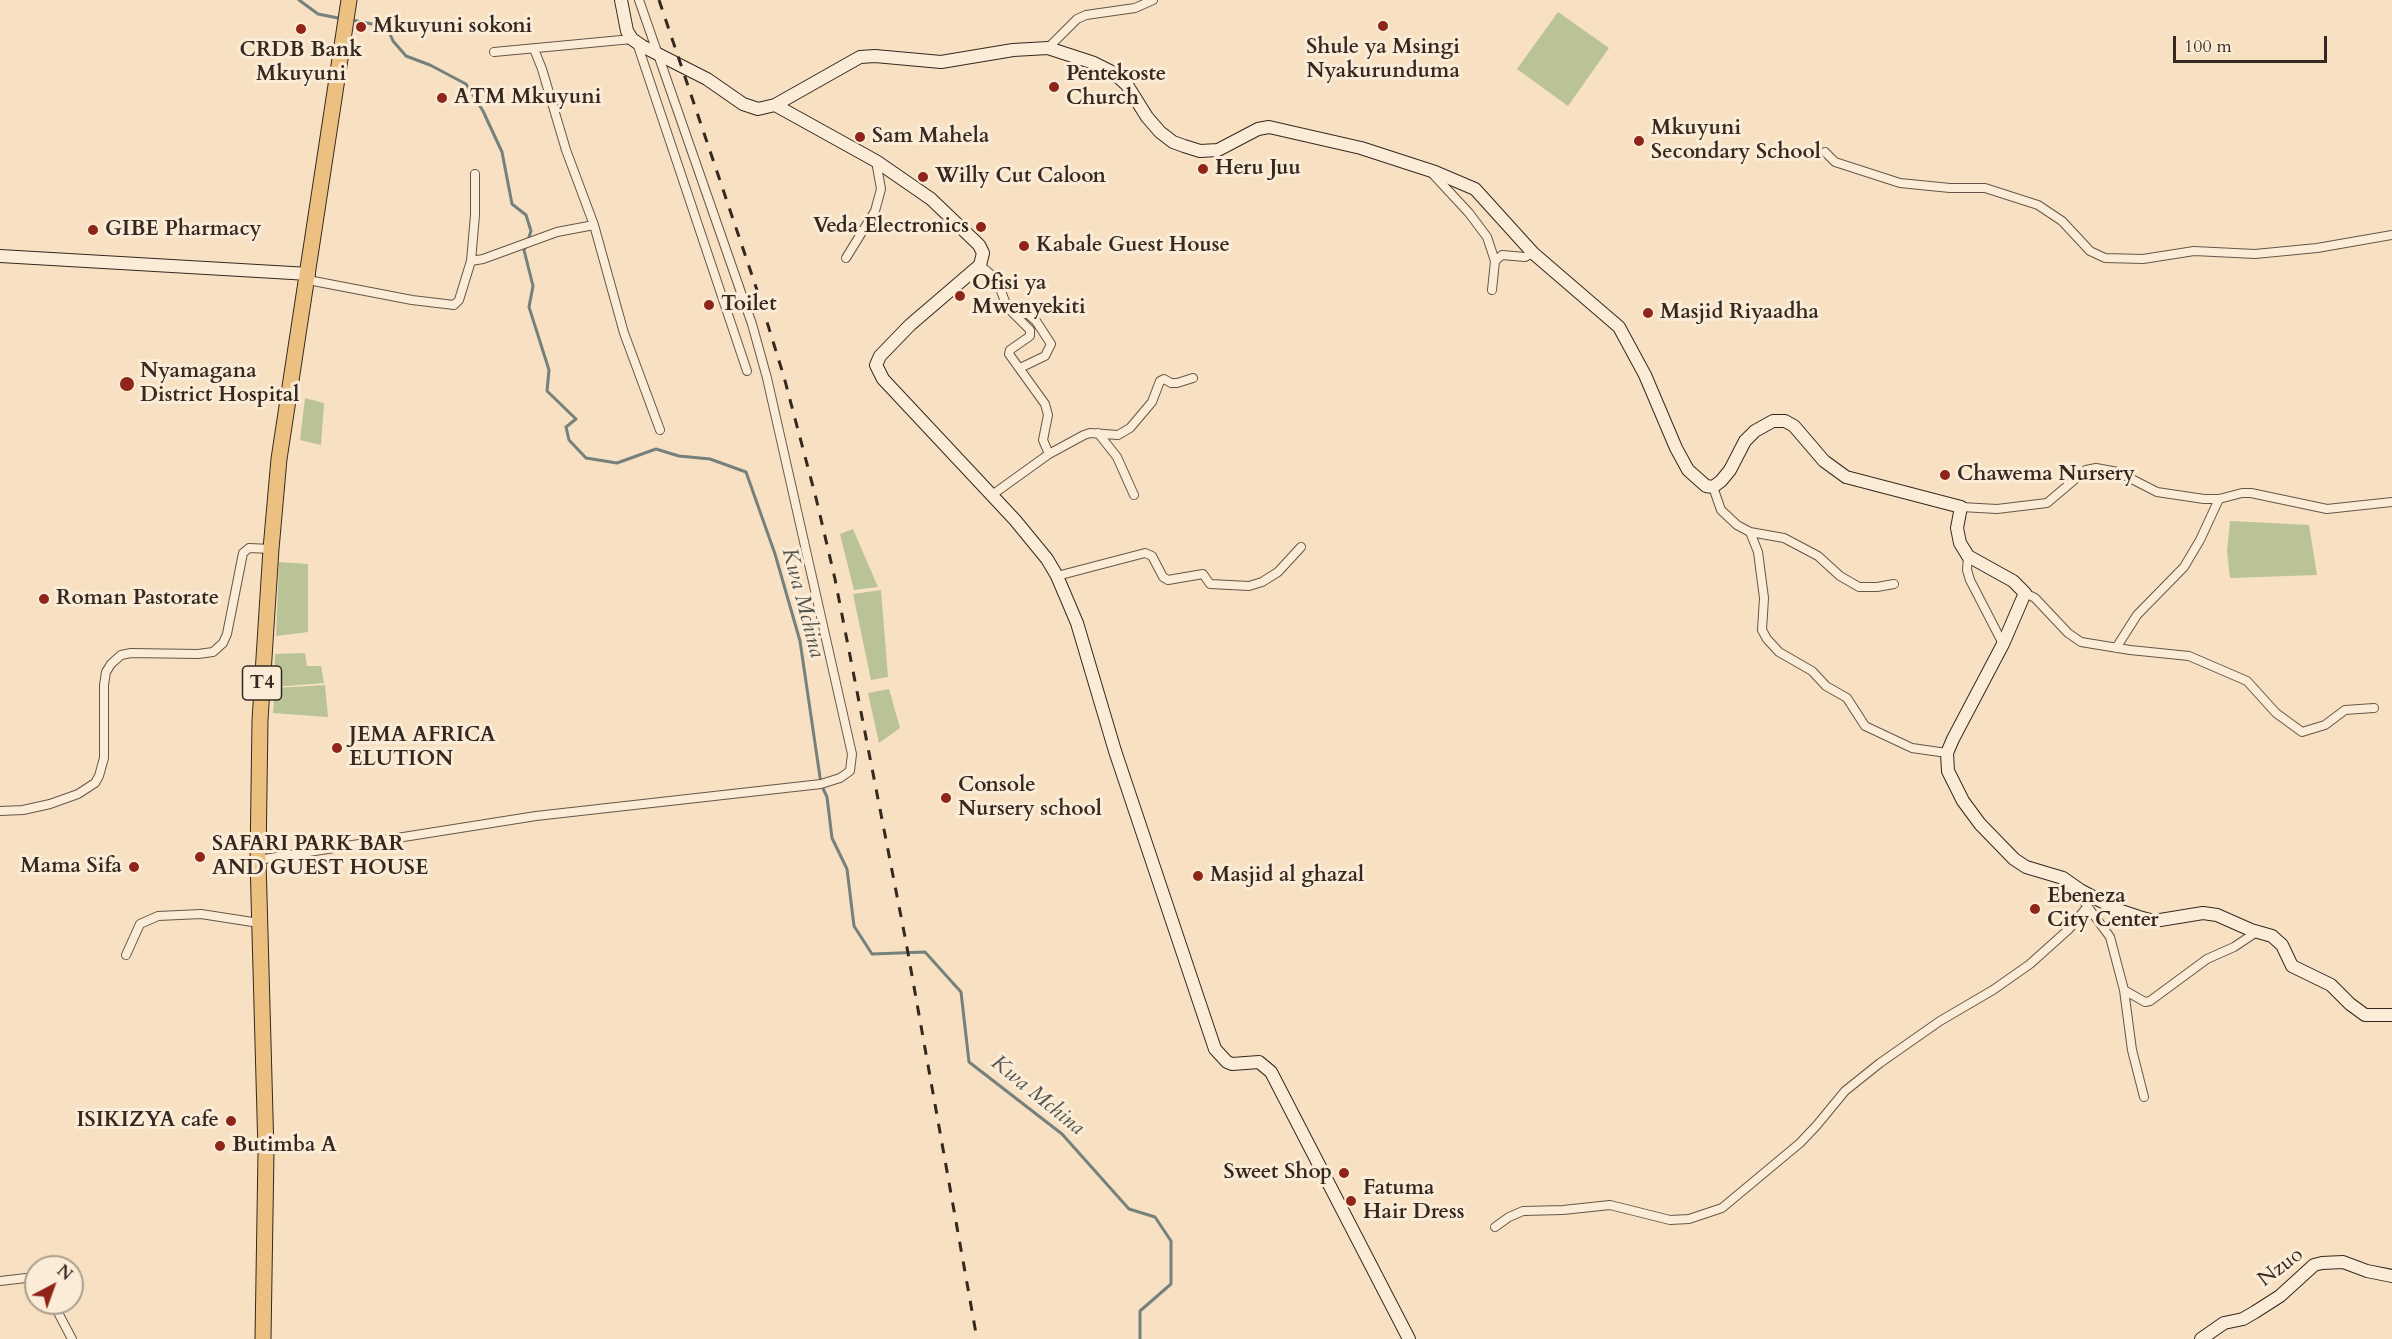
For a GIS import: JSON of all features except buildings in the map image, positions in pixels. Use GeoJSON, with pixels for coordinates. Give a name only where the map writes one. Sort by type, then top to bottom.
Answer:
{"type":"FeatureCollection","features":[{"type":"Feature","properties":{"kind":"highway","name":"T4"},"geometry":{"type":"LineString","coordinates":[[263,1339],[266,1152],[258,860],[260,720],[279,459],[349,0]]}},
{"type":"Feature","properties":{"kind":"street"},"geometry":{"type":"LineString","coordinates":[[621,0],[627,31],[634,40],[747,370]]}},
{"type":"Feature","properties":{"kind":"street"},"geometry":{"type":"LineString","coordinates":[[258,860],[536,816],[820,784],[840,778],[850,771],[852,754],[767,378],[752,324],[639,0]]}},
{"type":"Feature","properties":{"kind":"street"},"geometry":{"type":"LineString","coordinates":[[1047,48],[1068,27],[1086,15],[1135,8],[1153,0]]}},
{"type":"Feature","properties":{"kind":"street"},"geometry":{"type":"LineString","coordinates":[[494,52],[634,40],[707,79],[743,105],[758,109],[775,105],[860,57],[875,56],[940,62],[1012,50],[1047,48],[1094,63],[1113,73],[1127,85],[1147,117],[1160,132],[1173,142],[1184,146],[1200,151],[1218,150],[1258,129],[1269,128],[1361,148],[1428,170],[1475,189],[1533,253],[1619,327],[1645,375],[1676,448],[1688,470],[1706,486],[1713,487],[1721,481],[1730,470],[1745,441],[1755,431],[1773,421],[1785,421],[1794,426],[1824,461],[1846,477],[1961,507],[1997,509],[2047,503],[2086,470],[2096,468],[2118,472],[2157,492],[2204,499],[2219,499],[2252,493],[2327,508],[2392,502]]}},
{"type":"Feature","properties":{"kind":"street"},"geometry":{"type":"LineString","coordinates":[[534,49],[566,150],[594,225],[624,333],[660,430]]}},
{"type":"Feature","properties":{"kind":"street"},"geometry":{"type":"LineString","coordinates":[[775,105],[876,161],[931,199],[972,237],[983,253],[980,265],[910,325],[880,356],[876,365],[883,379],[1035,543],[1057,576],[1077,623],[1115,751],[1215,1049],[1227,1062],[1232,1064],[1258,1062],[1271,1072],[1409,1339]]}},
{"type":"Feature","properties":{"kind":"street"},"geometry":{"type":"LineString","coordinates":[[1825,152],[1835,162],[1900,183],[1950,188],[1985,188],[2038,205],[2062,221],[2090,251],[2105,258],[2143,259],[2194,251],[2255,254],[2317,248],[2392,235]]}},
{"type":"Feature","properties":{"kind":"street"},"geometry":{"type":"LineString","coordinates":[[846,258],[875,211],[881,189],[876,161]]}},
{"type":"Feature","properties":{"kind":"street"},"geometry":{"type":"LineString","coordinates":[[1428,170],[1477,223],[1491,245],[1495,261],[1492,290]]}},
{"type":"Feature","properties":{"kind":"street"},"geometry":{"type":"LineString","coordinates":[[0,256],[308,277],[392,297],[454,305],[459,300],[471,261],[476,174]]}},
{"type":"Feature","properties":{"kind":"street"},"geometry":{"type":"LineString","coordinates":[[471,261],[483,259],[557,232],[594,225]]}},
{"type":"Feature","properties":{"kind":"street"},"geometry":{"type":"LineString","coordinates":[[1495,261],[1502,255],[1525,257],[1533,253]]}},
{"type":"Feature","properties":{"kind":"street"},"geometry":{"type":"LineString","coordinates":[[980,265],[997,280],[1005,302],[1031,332],[1028,338],[1010,350],[1009,354],[1047,410],[1043,435],[1048,454]]}},
{"type":"Feature","properties":{"kind":"street"},"geometry":{"type":"LineString","coordinates":[[1005,302],[1036,321],[1051,344],[1045,356],[1020,368]]}},
{"type":"Feature","properties":{"kind":"street"},"geometry":{"type":"LineString","coordinates":[[992,495],[1048,454],[1084,435],[1098,433],[1118,435],[1130,428],[1152,402],[1160,381],[1164,379],[1177,383],[1193,378]]}},
{"type":"Feature","properties":{"kind":"street"},"geometry":{"type":"LineString","coordinates":[[1098,433],[1117,457],[1134,495]]}},
{"type":"Feature","properties":{"kind":"street"},"geometry":{"type":"LineString","coordinates":[[1713,487],[1721,510],[1737,525],[1750,532],[1784,538],[1818,556],[1840,576],[1859,588],[1894,584]]}},
{"type":"Feature","properties":{"kind":"street"},"geometry":{"type":"LineString","coordinates":[[2116,648],[2137,615],[2184,567],[2200,540],[2219,499]]}},
{"type":"Feature","properties":{"kind":"street"},"geometry":{"type":"LineString","coordinates":[[1961,507],[1957,528],[1960,543],[1968,556],[2013,581],[2025,593],[2035,598],[2073,638],[2094,645],[2189,656],[2208,663],[2247,681],[2276,713],[2302,732],[2325,724],[2345,710],[2374,708]]}},
{"type":"Feature","properties":{"kind":"street"},"geometry":{"type":"LineString","coordinates":[[1750,532],[1758,552],[1764,598],[1762,630],[1779,652],[1812,671],[1826,686],[1847,698],[1865,726],[1912,747],[1947,753]]}},
{"type":"Feature","properties":{"kind":"street"},"geometry":{"type":"LineString","coordinates":[[1057,576],[1145,553],[1155,559],[1163,577],[1168,580],[1203,574],[1210,584],[1249,586],[1262,582],[1278,572],[1301,547]]}},
{"type":"Feature","properties":{"kind":"street"},"geometry":{"type":"LineString","coordinates":[[0,811],[44,806],[78,794],[95,783],[104,758],[104,685],[106,672],[111,664],[131,652],[198,654],[213,652],[223,643],[227,634],[243,553],[249,548],[271,549]]}},
{"type":"Feature","properties":{"kind":"street"},"geometry":{"type":"LineString","coordinates":[[1968,556],[1967,570],[1970,580],[2003,644]]}},
{"type":"Feature","properties":{"kind":"street"},"geometry":{"type":"LineString","coordinates":[[2025,593],[2003,644],[1967,710],[1947,753],[1951,781],[1962,801],[2007,853],[2026,867],[2053,874],[2118,910],[2146,919],[2154,921],[2203,913],[2217,915],[2272,936],[2282,945],[2292,966],[2331,985],[2350,1004],[2366,1014],[2392,1015]]}},
{"type":"Feature","properties":{"kind":"street"},"geometry":{"type":"LineString","coordinates":[[2072,885],[2110,937],[2124,990],[2132,1050],[2144,1096]]}},
{"type":"Feature","properties":{"kind":"street"},"geometry":{"type":"LineString","coordinates":[[1495,1227],[1523,1211],[1610,1205],[1670,1220],[1689,1219],[1722,1209],[1800,1143],[1845,1091],[1940,1021],[1993,990],[2030,964],[2069,929],[2087,907]]}},
{"type":"Feature","properties":{"kind":"street"},"geometry":{"type":"LineString","coordinates":[[126,955],[140,924],[158,916],[201,914],[259,923]]}},
{"type":"Feature","properties":{"kind":"street"},"geometry":{"type":"LineString","coordinates":[[2124,990],[2145,1002],[2150,1001],[2207,959],[2234,948],[2258,932]]}},
{"type":"Feature","properties":{"kind":"street","name":"Nzuo"},"geometry":{"type":"LineString","coordinates":[[2201,1339],[2224,1323],[2243,1319],[2280,1296],[2314,1265],[2343,1262],[2367,1271],[2392,1276]]}},
{"type":"Feature","properties":{"kind":"street"},"geometry":{"type":"LineString","coordinates":[[0,1281],[24,1278]]}},
{"type":"Feature","properties":{"kind":"street"},"geometry":{"type":"LineString","coordinates":[[59,1315],[72,1339]]}},
{"type":"Feature","properties":{"kind":"green space"},"geometry":{"type":"Polygon","coordinates":[[[1558,12],[1609,48],[1568,106],[1517,69],[1558,12]]]}},
{"type":"Feature","properties":{"kind":"green space"},"geometry":{"type":"Polygon","coordinates":[[[305,398],[324,403],[321,445],[300,440],[305,398]]]}},
{"type":"Feature","properties":{"kind":"green space"},"geometry":{"type":"Polygon","coordinates":[[[2230,521],[2309,525],[2317,575],[2230,578],[2227,551],[2230,521]]]}},
{"type":"Feature","properties":{"kind":"green space"},"geometry":{"type":"Polygon","coordinates":[[[853,529],[878,587],[854,590],[840,534],[853,529]]]}},
{"type":"Feature","properties":{"kind":"green space"},"geometry":{"type":"Polygon","coordinates":[[[279,562],[308,564],[308,632],[276,636],[279,562]]]}},
{"type":"Feature","properties":{"kind":"green space"},"geometry":{"type":"Polygon","coordinates":[[[881,590],[888,677],[871,680],[853,594],[881,590]]]}},
{"type":"Feature","properties":{"kind":"green space"},"geometry":{"type":"Polygon","coordinates":[[[305,653],[307,666],[321,666],[324,683],[274,687],[275,654],[305,653]]]}},
{"type":"Feature","properties":{"kind":"green space"},"geometry":{"type":"Polygon","coordinates":[[[325,685],[328,717],[273,713],[275,688],[325,685]]]}},
{"type":"Feature","properties":{"kind":"green space"},"geometry":{"type":"Polygon","coordinates":[[[889,689],[900,728],[879,743],[868,693],[889,689]]]}},
{"type":"Feature","properties":{"kind":"waterway","name":"Kwa Mchina"},"geometry":{"type":"LineString","coordinates":[[299,0],[318,14],[343,19]]}},
{"type":"Feature","properties":{"kind":"waterway","name":"Kwa Mchina"},"geometry":{"type":"LineString","coordinates":[[352,20],[387,27],[393,41],[406,56],[430,65],[466,84],[483,111],[502,152],[512,204],[526,215],[531,231],[528,240]]}},
{"type":"Feature","properties":{"kind":"waterway","name":"Kwa Mchina"},"geometry":{"type":"LineString","coordinates":[[526,246],[524,250],[533,286],[529,307],[549,370],[547,391],[576,419],[566,427],[569,440],[586,458],[617,463],[656,449],[679,456],[710,459],[746,472],[775,554],[800,641],[821,784],[827,797],[832,838],[847,869],[854,926],[872,954],[925,952],[961,992],[969,1062],[1062,1134],[1129,1209],[1155,1217],[1171,1241],[1171,1284],[1140,1311],[1140,1339]]}},
{"type":"Feature","properties":{"kind":"railway"},"geometry":{"type":"LineString","coordinates":[[659,0],[759,296],[784,377],[816,498],[835,579],[906,942],[977,1339]]}},
{"type":"Feature","properties":{"kind":"place","name":"Shule ya Msingi Nyakurunduma"},"geometry":{"type":"Point","coordinates":[1383,26]}},
{"type":"Feature","properties":{"kind":"place","name":"Mkuyuni sokoni"},"geometry":{"type":"Point","coordinates":[361,27]}},
{"type":"Feature","properties":{"kind":"place","name":"CRDB Bank Mkuyuni"},"geometry":{"type":"Point","coordinates":[301,29]}},
{"type":"Feature","properties":{"kind":"place","name":"Pentekoste Church"},"geometry":{"type":"Point","coordinates":[1054,87]}},
{"type":"Feature","properties":{"kind":"place","name":"ATM Mkuyuni"},"geometry":{"type":"Point","coordinates":[442,98]}},
{"type":"Feature","properties":{"kind":"place","name":"Sam Mahela"},"geometry":{"type":"Point","coordinates":[860,137]}},
{"type":"Feature","properties":{"kind":"place","name":"Mkuyuni Secondary School"},"geometry":{"type":"Point","coordinates":[1639,141]}},
{"type":"Feature","properties":{"kind":"place","name":"Heru Juu"},"geometry":{"type":"Point","coordinates":[1203,169]}},
{"type":"Feature","properties":{"kind":"place","name":"Willy Cut Caloon"},"geometry":{"type":"Point","coordinates":[923,177]}},
{"type":"Feature","properties":{"kind":"place","name":"Veda Electronics"},"geometry":{"type":"Point","coordinates":[981,227]}},
{"type":"Feature","properties":{"kind":"place","name":"GIBE Pharmacy"},"geometry":{"type":"Point","coordinates":[93,230]}},
{"type":"Feature","properties":{"kind":"place","name":"Kabale Guest House"},"geometry":{"type":"Point","coordinates":[1024,246]}},
{"type":"Feature","properties":{"kind":"place","name":"Ofisi ya Mwenyekiti"},"geometry":{"type":"Point","coordinates":[960,296]}},
{"type":"Feature","properties":{"kind":"place","name":"Toilet"},"geometry":{"type":"Point","coordinates":[709,305]}},
{"type":"Feature","properties":{"kind":"place","name":"Masjid Riyaadha"},"geometry":{"type":"Point","coordinates":[1648,313]}},
{"type":"Feature","properties":{"kind":"place","name":"Nyamagana District Hospital"},"geometry":{"type":"Point","coordinates":[127,384]}},
{"type":"Feature","properties":{"kind":"place","name":"Chawema Nursery"},"geometry":{"type":"Point","coordinates":[1945,475]}},
{"type":"Feature","properties":{"kind":"place","name":"Roman Pastorate"},"geometry":{"type":"Point","coordinates":[44,599]}},
{"type":"Feature","properties":{"kind":"place","name":"JEMA AFRICA ELUTION"},"geometry":{"type":"Point","coordinates":[337,748]}},
{"type":"Feature","properties":{"kind":"place","name":"Console Nursery school"},"geometry":{"type":"Point","coordinates":[946,798]}},
{"type":"Feature","properties":{"kind":"place","name":"SAFARI PARK BAR AND GUEST HOUSE"},"geometry":{"type":"Point","coordinates":[200,857]}},
{"type":"Feature","properties":{"kind":"place","name":"Mama Sifa"},"geometry":{"type":"Point","coordinates":[134,867]}},
{"type":"Feature","properties":{"kind":"place","name":"Masjid al ghazal"},"geometry":{"type":"Point","coordinates":[1198,876]}},
{"type":"Feature","properties":{"kind":"place","name":"Ebeneza City Center"},"geometry":{"type":"Point","coordinates":[2035,909]}},
{"type":"Feature","properties":{"kind":"place","name":"ISIKIZYA cafe"},"geometry":{"type":"Point","coordinates":[231,1121]}},
{"type":"Feature","properties":{"kind":"place","name":"Butimba A"},"geometry":{"type":"Point","coordinates":[220,1146]}},
{"type":"Feature","properties":{"kind":"place","name":"Sweet Shop"},"geometry":{"type":"Point","coordinates":[1344,1173]}},
{"type":"Feature","properties":{"kind":"place","name":"Fatuma Hair Dress"},"geometry":{"type":"Point","coordinates":[1351,1201]}}]}
